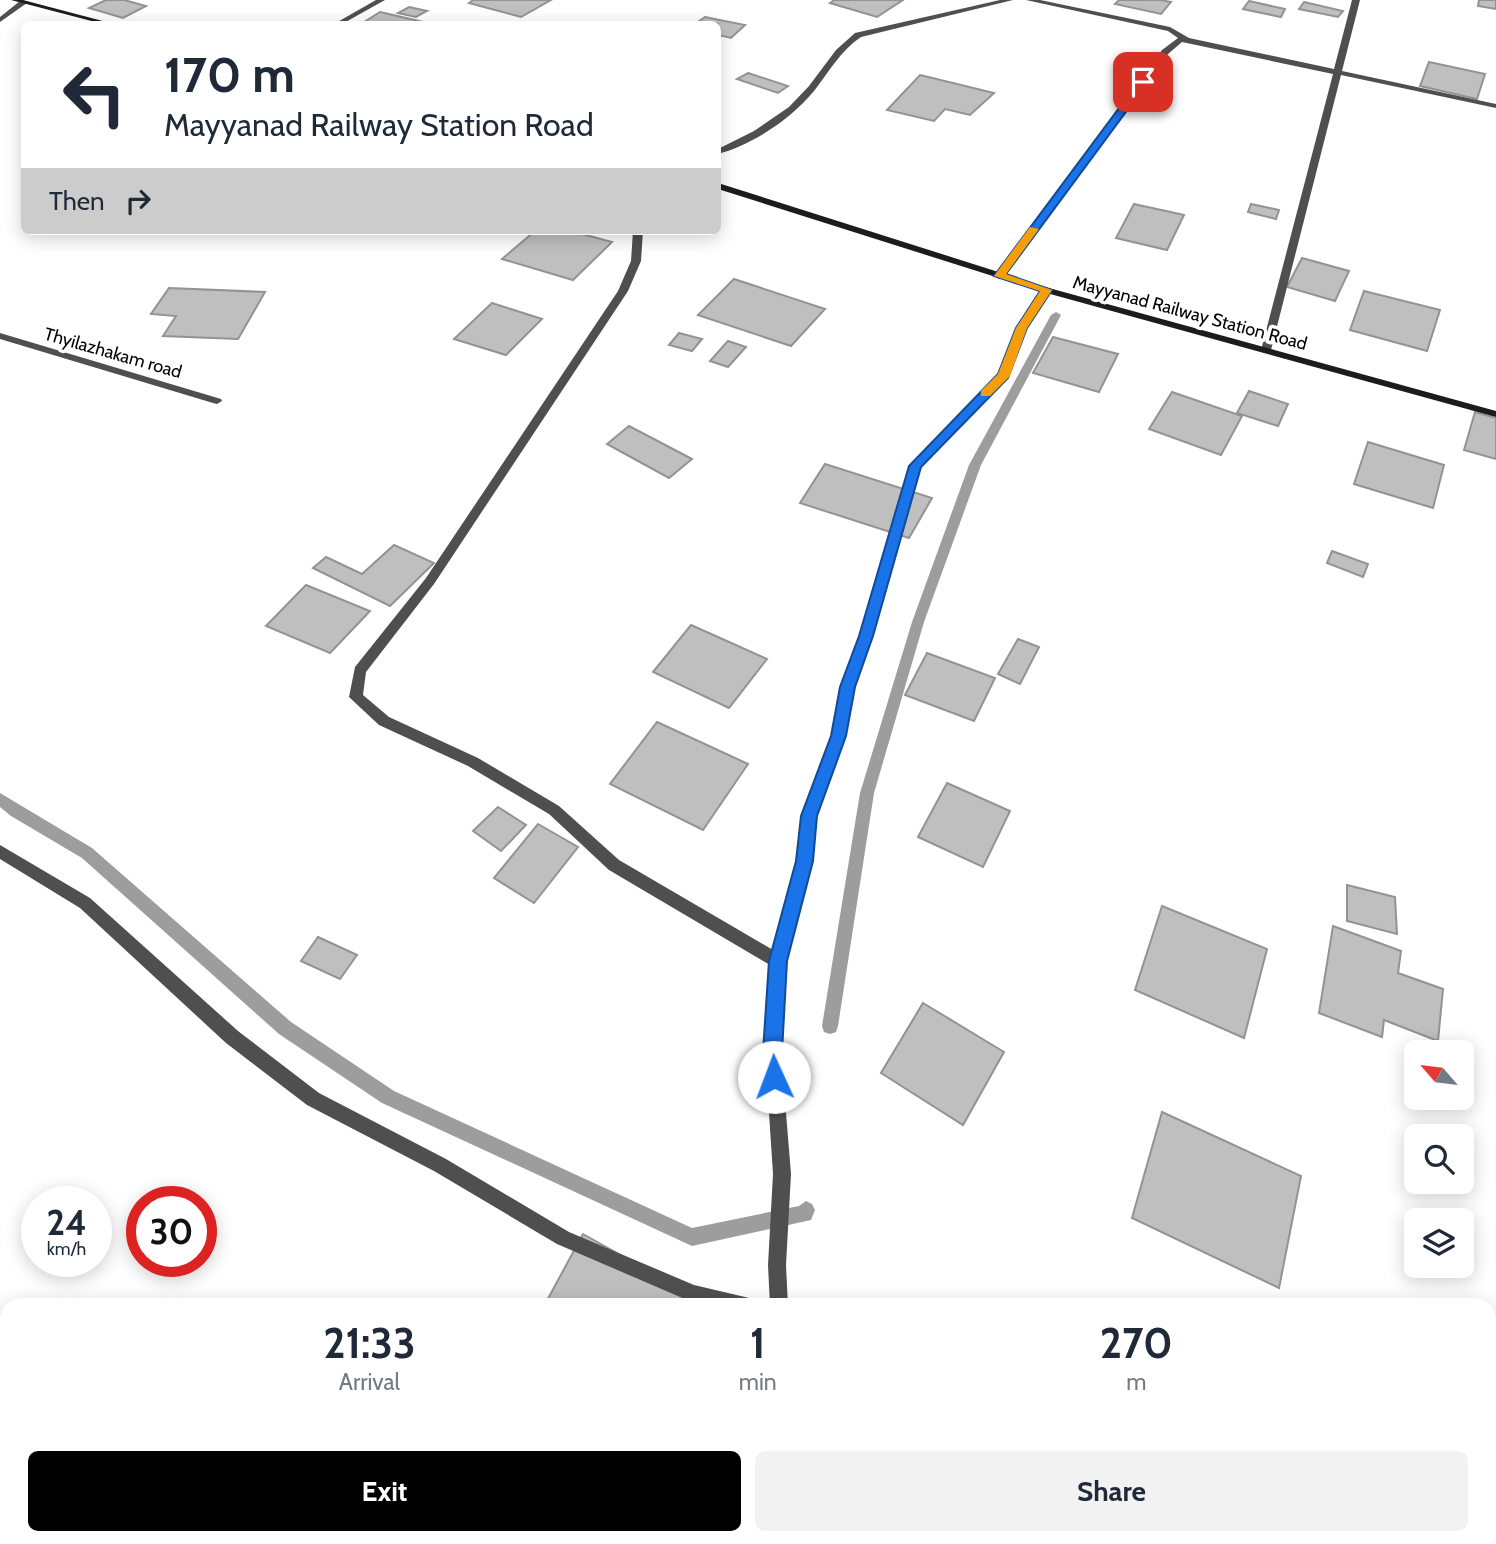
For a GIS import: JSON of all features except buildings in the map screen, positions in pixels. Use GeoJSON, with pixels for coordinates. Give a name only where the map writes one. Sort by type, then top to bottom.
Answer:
{"type":"FeatureCollection","features":[{"type":"Feature","properties":{"kind":"main road"},"geometry":{"type":"LineString","coordinates":[[19,2],[98,21]]}},
{"type":"Feature","properties":{"kind":"main road","name":"Mayyanad Railway Station Road"},"geometry":{"type":"LineString","coordinates":[[721,187],[1046,290],[1496,414]]}},
{"type":"Feature","properties":{"kind":"street"},"geometry":{"type":"LineString","coordinates":[[343,21],[381,0]]}},
{"type":"Feature","properties":{"kind":"street"},"geometry":{"type":"LineString","coordinates":[[721,150],[779,120],[812,87],[825,66],[858,35],[1009,0]]}},
{"type":"Feature","properties":{"kind":"street"},"geometry":{"type":"LineString","coordinates":[[1030,0],[1170,29],[1186,40]]}},
{"type":"Feature","properties":{"kind":"street"},"geometry":{"type":"LineString","coordinates":[[1266,350],[1340,72],[1356,0]]}},
{"type":"Feature","properties":{"kind":"street"},"geometry":{"type":"LineString","coordinates":[[0,20],[19,2]]}},
{"type":"Feature","properties":{"kind":"street"},"geometry":{"type":"LineString","coordinates":[[999,276],[1165,52],[1181,39],[1496,106]]}},
{"type":"Feature","properties":{"kind":"street"},"geometry":{"type":"LineString","coordinates":[[638,235],[636,261],[623,290],[430,581],[360,671],[356,697],[384,721],[472,761],[554,810],[614,866],[778,961]]}},
{"type":"Feature","properties":{"kind":"street"},"geometry":{"type":"LineString","coordinates":[[779,1298],[777,1265],[782,1174],[773,1052],[778,961],[804,861],[809,816],[839,736],[848,687],[866,636],[915,466],[1004,376],[1022,328],[1046,290]]}},
{"type":"Feature","properties":{"kind":"street","name":"Thyilazhakam road"},"geometry":{"type":"LineString","coordinates":[[0,336],[217,401]]}},
{"type":"Feature","properties":{"kind":"street"},"geometry":{"type":"LineString","coordinates":[[0,851],[85,903],[232,1037],[313,1099],[440,1165],[563,1238],[694,1293],[714,1298]]}},
{"type":"Feature","properties":{"kind":"waterway"},"geometry":{"type":"LineString","coordinates":[[830,1026],[867,793],[918,622],[975,465],[1056,315]]}},
{"type":"Feature","properties":{"kind":"waterway"},"geometry":{"type":"LineString","coordinates":[[0,799],[16,812],[87,853],[285,1028],[388,1097],[692,1237],[805,1214],[806,1210]]}},
{"type":"Feature","properties":{"kind":"slow traffic"},"geometry":{"type":"LineString","coordinates":[[985,394],[1004,376],[1022,328],[1046,290],[999,276],[1034,229]]}},
{"type":"Feature","properties":{"kind":"route"},"geometry":{"type":"LineString","coordinates":[[774,1077],[778,961],[804,861],[809,816],[839,736],[848,687],[866,636],[915,466],[1004,376],[1022,328],[1046,290],[999,276],[1143,82]]}}]}
